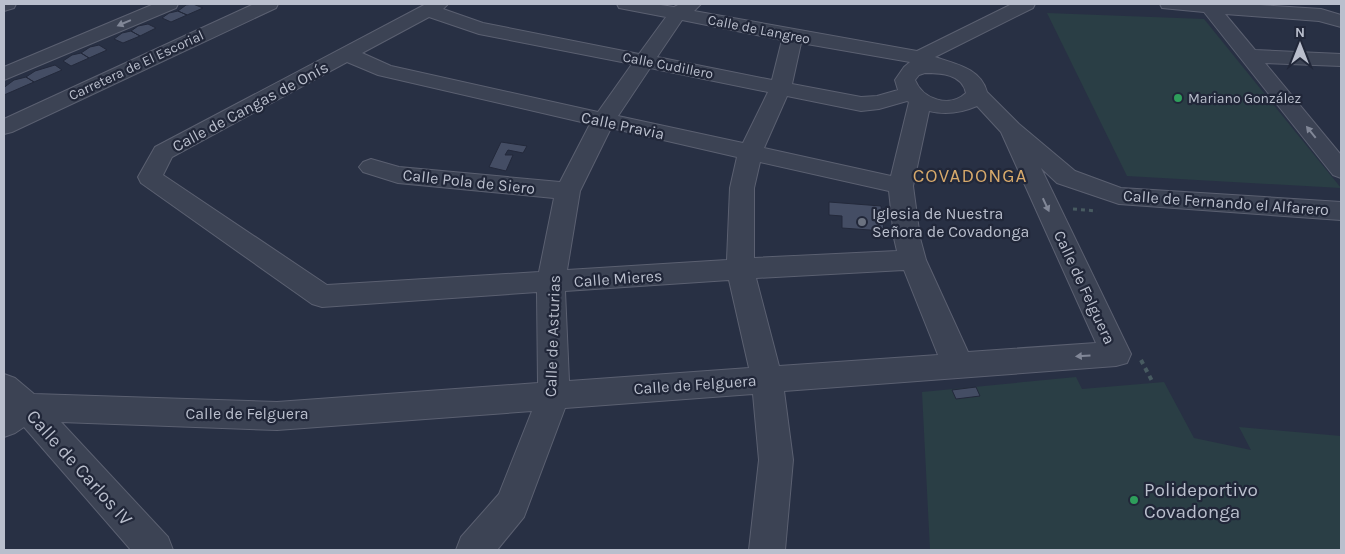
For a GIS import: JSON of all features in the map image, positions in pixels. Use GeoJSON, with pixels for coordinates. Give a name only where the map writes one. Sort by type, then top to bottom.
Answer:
{"type":"FeatureCollection","features":[{"type":"Feature","properties":{"kind":"street"},"geometry":{"type":"LineString","coordinates":[[4,74],[169,4]]}},
{"type":"Feature","properties":{"kind":"street","name":"Carretera de El Escorial"},"geometry":{"type":"LineString","coordinates":[[4,127],[269,4]]}},
{"type":"Feature","properties":{"kind":"street","name":"Calle de Langreo"},"geometry":{"type":"LineString","coordinates":[[626,4],[685,8],[793,36],[863,49]]}},
{"type":"Feature","properties":{"kind":"street"},"geometry":{"type":"LineString","coordinates":[[958,365],[914,260],[907,238],[901,186],[919,74],[958,38],[1026,4]]}},
{"type":"Feature","properties":{"kind":"street"},"geometry":{"type":"LineString","coordinates":[[1169,4],[1316,10],[1341,21]]}},
{"type":"Feature","properties":{"kind":"street"},"geometry":{"type":"LineString","coordinates":[[1209,5],[1341,170]]}},
{"type":"Feature","properties":{"kind":"street","name":"Calle de Cangas de Onís"},"geometry":{"type":"LineString","coordinates":[[322,296],[150,178],[164,152],[433,7]]}},
{"type":"Feature","properties":{"kind":"street","name":"Calle Cudillero"},"geometry":{"type":"LineString","coordinates":[[433,7],[479,28],[861,104],[879,102],[919,74]]}},
{"type":"Feature","properties":{"kind":"street","name":"Calle de Asturias"},"geometry":{"type":"LineString","coordinates":[[474,550],[512,505],[554,394],[551,282],[568,191],[603,121],[645,60],[685,8]]}},
{"type":"Feature","properties":{"kind":"street"},"geometry":{"type":"LineString","coordinates":[[1316,10],[1341,36]]}},
{"type":"Feature","properties":{"kind":"street"},"geometry":{"type":"LineString","coordinates":[[767,550],[776,460],[767,379],[740,269],[742,188],[750,152],[780,88],[793,36]]}},
{"type":"Feature","properties":{"kind":"street"},"geometry":{"type":"LineString","coordinates":[[958,38],[953,53],[964,87]]}},
{"type":"Feature","properties":{"kind":"street"},"geometry":{"type":"LineString","coordinates":[[863,49],[897,62],[919,74]]}},
{"type":"Feature","properties":{"kind":"street"},"geometry":{"type":"LineString","coordinates":[[863,49],[892,53],[919,74],[940,106],[964,87]]}},
{"type":"Feature","properties":{"kind":"street","name":"Calle Pravia"},"geometry":{"type":"LineString","coordinates":[[347,54],[384,71],[901,186]]}},
{"type":"Feature","properties":{"kind":"street"},"geometry":{"type":"LineString","coordinates":[[1249,56],[1341,60]]}},
{"type":"Feature","properties":{"kind":"street"},"geometry":{"type":"LineString","coordinates":[[919,74],[932,67],[964,87]]}},
{"type":"Feature","properties":{"kind":"street","name":"Calle de Fernando el Alfarero"},"geometry":{"type":"LineString","coordinates":[[964,87],[1066,176],[1119,196],[1341,211]]}},
{"type":"Feature","properties":{"kind":"street","name":"Calle de Felguera"},"geometry":{"type":"LineString","coordinates":[[11,406],[277,416],[554,394],[1116,354],[1011,129]]}},
{"type":"Feature","properties":{"kind":"street","name":"Calle Pola de Siero"},"geometry":{"type":"LineString","coordinates":[[371,167],[398,174],[568,191]]}},
{"type":"Feature","properties":{"kind":"street","name":"Calle Mieres"},"geometry":{"type":"LineString","coordinates":[[322,296],[740,269],[914,260]]}},
{"type":"Feature","properties":{"kind":"street","name":"Calle de Carlos IV"},"geometry":{"type":"LineString","coordinates":[[11,406],[155,550]]}},
{"type":"Feature","properties":{"kind":"path"},"geometry":{"type":"LineString","coordinates":[[1067,209],[1106,211]]}},
{"type":"Feature","properties":{"kind":"path"},"geometry":{"type":"LineString","coordinates":[[1138,355],[1152,381]]}},
{"type":"Feature","properties":{"kind":"shaded area","name":"Mariano González"},"geometry":{"type":"Polygon","coordinates":[[[1047,13],[1204,19],[1341,188],[1127,176],[1047,13]]]}},
{"type":"Feature","properties":{"kind":"shaded area","name":"Polideportivo Covadonga"},"geometry":{"type":"Polygon","coordinates":[[[1076,377],[1082,389],[1164,382],[1194,438],[1251,450],[1239,427],[1341,436],[1341,550],[930,550],[922,392],[1076,377]]]}},
{"type":"Feature","properties":{"kind":"building"},"geometry":{"type":"Polygon","coordinates":[[[193,4],[203,8],[187,15],[178,11],[186,5],[193,4]]]}},
{"type":"Feature","properties":{"kind":"building"},"geometry":{"type":"Polygon","coordinates":[[[178,11],[187,15],[171,22],[162,18],[169,13],[178,11]]]}},
{"type":"Feature","properties":{"kind":"building"},"geometry":{"type":"Polygon","coordinates":[[[148,24],[156,28],[140,36],[131,31],[138,26],[148,24]]]}},
{"type":"Feature","properties":{"kind":"building"},"geometry":{"type":"Polygon","coordinates":[[[131,31],[140,36],[123,43],[114,39],[122,33],[131,31]]]}},
{"type":"Feature","properties":{"kind":"building"},"geometry":{"type":"Polygon","coordinates":[[[99,45],[107,50],[89,58],[81,53],[90,47],[99,45]]]}},
{"type":"Feature","properties":{"kind":"building"},"geometry":{"type":"Polygon","coordinates":[[[81,53],[89,58],[71,66],[63,61],[72,55],[81,53]]]}},
{"type":"Feature","properties":{"kind":"building"},"geometry":{"type":"Polygon","coordinates":[[[55,65],[62,70],[34,82],[26,77],[35,71],[55,65]]]}},
{"type":"Feature","properties":{"kind":"building"},"geometry":{"type":"Polygon","coordinates":[[[26,77],[34,82],[4,95],[4,88],[6,86],[14,80],[26,77]]]}},
{"type":"Feature","properties":{"kind":"building"},"geometry":{"type":"Polygon","coordinates":[[[501,142],[527,146],[523,153],[508,150],[505,155],[513,155],[506,171],[489,167],[501,142]]]}},
{"type":"Feature","properties":{"kind":"building","name":"Iglesia de Nuestra Señora de Covadonga"},"geometry":{"type":"Polygon","coordinates":[[[829,202],[881,206],[884,231],[842,228],[842,216],[829,215],[829,202]]]}},
{"type":"Feature","properties":{"kind":"building"},"geometry":{"type":"Polygon","coordinates":[[[976,387],[980,396],[956,399],[952,390],[976,387]]]}},
{"type":"Feature","properties":{"kind":"place","name":"Mariano González"},"geometry":{"type":"Point","coordinates":[1178,98]}},
{"type":"Feature","properties":{"kind":"place","name":"Iglesia de Nuestra Señora de Covadonga"},"geometry":{"type":"Point","coordinates":[862,222]}},
{"type":"Feature","properties":{"kind":"place","name":"Polideportivo Covadonga"},"geometry":{"type":"Point","coordinates":[1134,500]}},
{"type":"Feature","properties":{"kind":"district","name":"COVADONGA"},"geometry":{"type":"Point","coordinates":[970,175]}}]}
